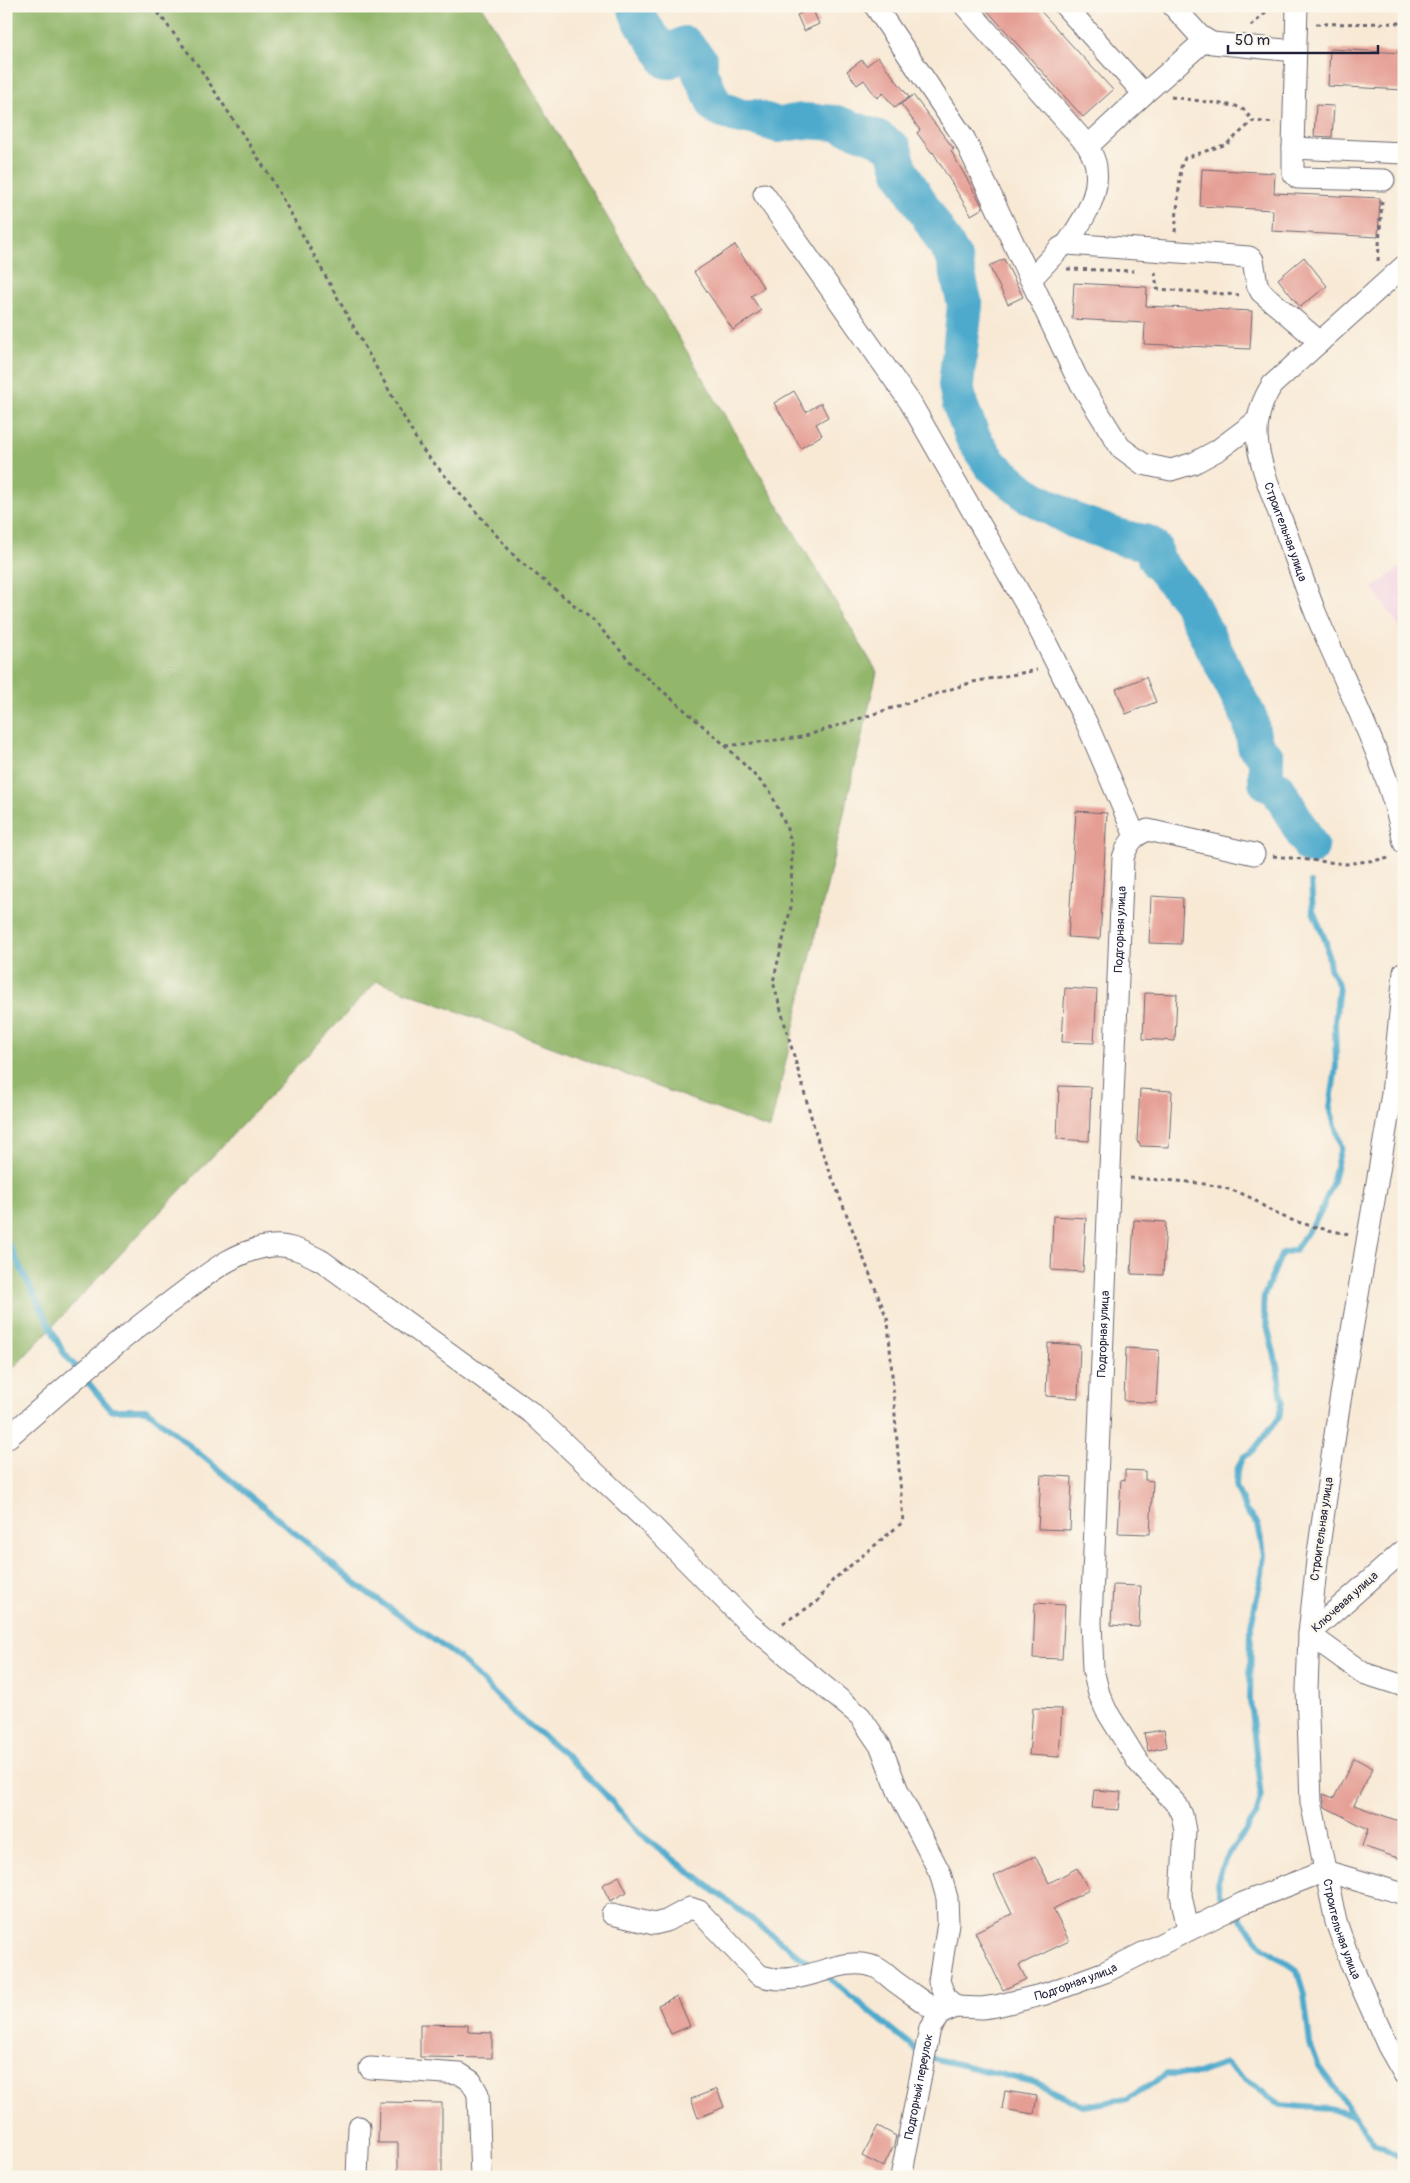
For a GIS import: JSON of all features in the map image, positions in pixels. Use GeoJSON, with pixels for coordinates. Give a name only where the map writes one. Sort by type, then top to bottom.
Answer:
{"type":"FeatureCollection","features":[{"type":"Feature","properties":{"kind":"street"},"geometry":{"type":"LineString","coordinates":[[875,6],[964,138],[1037,274],[1076,376],[1120,447],[1143,464],[1171,470],[1194,463],[1218,450],[1258,420]]}},
{"type":"Feature","properties":{"kind":"street"},"geometry":{"type":"LineString","coordinates":[[965,6],[1088,146],[1096,167],[1097,183],[1093,199],[1067,244],[1060,248],[1037,274]]}},
{"type":"Feature","properties":{"kind":"street"},"geometry":{"type":"LineString","coordinates":[[1065,6],[1144,94]]}},
{"type":"Feature","properties":{"kind":"street"},"geometry":{"type":"LineString","coordinates":[[1173,6],[1205,40],[1212,43],[1295,51]]}},
{"type":"Feature","properties":{"kind":"street"},"geometry":{"type":"LineString","coordinates":[[1296,15],[1293,173],[1298,178],[1384,180]]}},
{"type":"Feature","properties":{"kind":"street"},"geometry":{"type":"LineString","coordinates":[[1088,146],[1205,40]]}},
{"type":"Feature","properties":{"kind":"street"},"geometry":{"type":"LineString","coordinates":[[1293,148],[1404,153]]}},
{"type":"Feature","properties":{"kind":"street"},"geometry":{"type":"LineString","coordinates":[[764,194],[910,402],[1032,615],[1087,724],[1135,836],[1148,830],[1254,854]]}},
{"type":"Feature","properties":{"kind":"street"},"geometry":{"type":"LineString","coordinates":[[1067,244],[1249,257],[1253,260],[1257,284],[1261,292],[1320,342]]}},
{"type":"Feature","properties":{"kind":"street","name":"Строительная улица"},"geometry":{"type":"LineString","coordinates":[[1399,850],[1400,822],[1374,745],[1316,613],[1272,493],[1259,451],[1258,420],[1262,402],[1272,385],[1404,266]]}},
{"type":"Feature","properties":{"kind":"street","name":"Подгорная улица"},"geometry":{"type":"LineString","coordinates":[[1135,836],[1128,844],[1123,858],[1091,1622],[1093,1670],[1099,1694],[1124,1740],[1138,1762],[1177,1805],[1182,1815],[1185,1831],[1181,1895],[1188,1930]]}},
{"type":"Feature","properties":{"kind":"street","name":"Строительная улица"},"geometry":{"type":"LineString","coordinates":[[1403,981],[1398,1096],[1339,1407],[1317,1560],[1309,1634],[1308,1738],[1311,1802],[1336,1922],[1351,1964],[1388,2046],[1404,2074]]}},
{"type":"Feature","properties":{"kind":"street"},"geometry":{"type":"LineString","coordinates":[[6,1439],[129,1333],[230,1259],[259,1248],[274,1245],[290,1247],[322,1261],[533,1414],[762,1635],[848,1704],[869,1727],[881,1747],[898,1791],[940,1873],[947,1898],[948,1923],[939,1981],[948,2011]]}},
{"type":"Feature","properties":{"kind":"street","name":"Ключевая улица"},"geometry":{"type":"LineString","coordinates":[[1309,1634],[1404,1550]]}},
{"type":"Feature","properties":{"kind":"street"},"geometry":{"type":"LineString","coordinates":[[1309,1634],[1363,1673],[1404,1686]]}},
{"type":"Feature","properties":{"kind":"street"},"geometry":{"type":"LineString","coordinates":[[1325,1871],[1404,1894]]}},
{"type":"Feature","properties":{"kind":"street","name":"Подгорная улица"},"geometry":{"type":"LineString","coordinates":[[948,2011],[982,2008],[1045,1994],[1105,1972],[1243,1903],[1325,1871]]}},
{"type":"Feature","properties":{"kind":"street"},"geometry":{"type":"LineString","coordinates":[[612,1914],[654,1924],[666,1921],[690,1908],[699,1911],[759,1975],[773,1980],[793,1980],[839,1967],[859,1964],[876,1968],[948,2011]]}},
{"type":"Feature","properties":{"kind":"street","name":"Подгорный переулок"},"geometry":{"type":"LineString","coordinates":[[901,2177],[930,2028],[948,2011]]}},
{"type":"Feature","properties":{"kind":"street"},"geometry":{"type":"LineString","coordinates":[[370,2068],[460,2074],[471,2081],[478,2094],[481,2177]]}},
{"type":"Feature","properties":{"kind":"street"},"geometry":{"type":"LineString","coordinates":[[357,2177],[359,2127]]}},
{"type":"Feature","properties":{"kind":"path"},"geometry":{"type":"LineString","coordinates":[[153,6],[199,67],[271,178],[421,448],[517,559],[594,621],[635,667],[726,746],[770,791],[786,826],[792,844],[791,907],[773,982],[818,1141],[888,1321],[903,1522],[833,1580],[817,1602],[762,1635]]}},
{"type":"Feature","properties":{"kind":"path"},"geometry":{"type":"LineString","coordinates":[[1296,15],[1404,23]]}},
{"type":"Feature","properties":{"kind":"path"},"geometry":{"type":"LineString","coordinates":[[1144,94],[1236,106],[1244,110],[1253,121]]}},
{"type":"Feature","properties":{"kind":"path"},"geometry":{"type":"LineString","coordinates":[[1174,251],[1181,167],[1185,158],[1227,144],[1253,121],[1293,124]]}},
{"type":"Feature","properties":{"kind":"path"},"geometry":{"type":"LineString","coordinates":[[1376,290],[1384,180]]}},
{"type":"Feature","properties":{"kind":"path"},"geometry":{"type":"LineString","coordinates":[[1037,274],[1137,272]]}},
{"type":"Feature","properties":{"kind":"path"},"geometry":{"type":"LineString","coordinates":[[1147,272],[1156,272],[1157,289],[1246,296]]}},
{"type":"Feature","properties":{"kind":"path"},"geometry":{"type":"LineString","coordinates":[[726,746],[802,737],[973,682],[1058,667]]}},
{"type":"Feature","properties":{"kind":"path"},"geometry":{"type":"LineString","coordinates":[[1288,858],[1346,864],[1399,850]]}},
{"type":"Feature","properties":{"kind":"path"},"geometry":{"type":"LineString","coordinates":[[1110,1177],[1199,1184],[1246,1196],[1274,1213],[1329,1231]]}},
{"type":"Feature","properties":{"kind":"shaded area"},"geometry":{"type":"Polygon","coordinates":[[[1404,564],[1404,634],[1373,588],[1404,564]]]}},
{"type":"Feature","properties":{"kind":"green space"},"geometry":{"type":"Polygon","coordinates":[[[6,6],[482,6],[877,672],[770,1129],[377,981],[6,1376],[6,6]]]}},
{"type":"Feature","properties":{"kind":"building"},"geometry":{"type":"Polygon","coordinates":[[[983,6],[1036,6],[1113,90],[1083,117],[983,6]]]}},
{"type":"Feature","properties":{"kind":"building"},"geometry":{"type":"Polygon","coordinates":[[[812,8],[819,24],[804,31],[797,15],[812,8]]]}},
{"type":"Feature","properties":{"kind":"building"},"geometry":{"type":"Polygon","coordinates":[[[1330,49],[1404,53],[1404,90],[1328,86],[1330,49]]]}},
{"type":"Feature","properties":{"kind":"building"},"geometry":{"type":"Polygon","coordinates":[[[878,57],[909,97],[895,108],[883,93],[877,98],[864,80],[857,85],[847,71],[862,60],[866,66],[878,57]]]}},
{"type":"Feature","properties":{"kind":"building"},"geometry":{"type":"Polygon","coordinates":[[[913,95],[954,149],[951,151],[983,208],[971,215],[933,152],[917,133],[920,130],[901,104],[913,95]]]}},
{"type":"Feature","properties":{"kind":"building"},"geometry":{"type":"Polygon","coordinates":[[[1316,105],[1334,106],[1332,137],[1314,136],[1316,105]]]}},
{"type":"Feature","properties":{"kind":"building"},"geometry":{"type":"Polygon","coordinates":[[[1202,169],[1275,173],[1274,193],[1380,198],[1378,237],[1272,231],[1273,210],[1200,206],[1202,169]]]}},
{"type":"Feature","properties":{"kind":"building"},"geometry":{"type":"Polygon","coordinates":[[[735,245],[764,288],[751,296],[761,311],[733,330],[694,272],[735,245]]]}},
{"type":"Feature","properties":{"kind":"building"},"geometry":{"type":"Polygon","coordinates":[[[1304,257],[1327,286],[1300,307],[1278,279],[1304,257]]]}},
{"type":"Feature","properties":{"kind":"building"},"geometry":{"type":"Polygon","coordinates":[[[1004,259],[1023,297],[1008,304],[989,266],[1004,259]]]}},
{"type":"Feature","properties":{"kind":"building"},"geometry":{"type":"Polygon","coordinates":[[[1074,283],[1147,287],[1146,306],[1252,311],[1250,349],[1144,344],[1145,323],[1072,319],[1074,283]]]}},
{"type":"Feature","properties":{"kind":"building"},"geometry":{"type":"Polygon","coordinates":[[[794,391],[806,412],[821,403],[828,417],[816,424],[822,435],[801,448],[774,403],[794,391]]]}},
{"type":"Feature","properties":{"kind":"building"},"geometry":{"type":"Polygon","coordinates":[[[1146,677],[1156,702],[1126,714],[1116,689],[1146,677]]]}},
{"type":"Feature","properties":{"kind":"building"},"geometry":{"type":"Polygon","coordinates":[[[1076,811],[1107,813],[1100,939],[1068,937],[1076,811]]]}},
{"type":"Feature","properties":{"kind":"building"},"geometry":{"type":"Polygon","coordinates":[[[1151,896],[1183,898],[1181,944],[1149,943],[1151,896]]]}},
{"type":"Feature","properties":{"kind":"building"},"geometry":{"type":"Polygon","coordinates":[[[1065,988],[1097,990],[1094,1043],[1062,1042],[1065,988]]]}},
{"type":"Feature","properties":{"kind":"building"},"geometry":{"type":"Polygon","coordinates":[[[1145,993],[1177,994],[1175,1041],[1143,1039],[1145,993]]]}},
{"type":"Feature","properties":{"kind":"building"},"geometry":{"type":"Polygon","coordinates":[[[1059,1086],[1091,1087],[1089,1141],[1057,1139],[1059,1086]]]}},
{"type":"Feature","properties":{"kind":"building"},"geometry":{"type":"Polygon","coordinates":[[[1140,1089],[1172,1091],[1169,1147],[1140,1146],[1140,1143],[1137,1142],[1140,1089]]]}},
{"type":"Feature","properties":{"kind":"building"},"geometry":{"type":"Polygon","coordinates":[[[1053,1216],[1086,1218],[1083,1272],[1051,1270],[1053,1216]]]}},
{"type":"Feature","properties":{"kind":"building"},"geometry":{"type":"Polygon","coordinates":[[[1134,1220],[1166,1222],[1163,1275],[1131,1274],[1134,1220]]]}},
{"type":"Feature","properties":{"kind":"building"},"geometry":{"type":"Polygon","coordinates":[[[1048,1343],[1080,1345],[1078,1398],[1046,1396],[1048,1343]]]}},
{"type":"Feature","properties":{"kind":"building"},"geometry":{"type":"Polygon","coordinates":[[[1126,1348],[1159,1350],[1156,1403],[1124,1401],[1126,1348]]]}},
{"type":"Feature","properties":{"kind":"building"},"geometry":{"type":"Polygon","coordinates":[[[1125,1470],[1145,1471],[1145,1480],[1153,1481],[1150,1534],[1118,1533],[1121,1479],[1125,1480],[1125,1470]]]}},
{"type":"Feature","properties":{"kind":"building"},"geometry":{"type":"Polygon","coordinates":[[[1041,1475],[1072,1477],[1070,1530],[1038,1529],[1041,1475]]]}},
{"type":"Feature","properties":{"kind":"building"},"geometry":{"type":"Polygon","coordinates":[[[1113,1585],[1141,1586],[1139,1627],[1111,1625],[1113,1585]]]}},
{"type":"Feature","properties":{"kind":"building"},"geometry":{"type":"Polygon","coordinates":[[[1035,1603],[1065,1605],[1062,1659],[1033,1658],[1035,1603]]]}},
{"type":"Feature","properties":{"kind":"building"},"geometry":{"type":"Polygon","coordinates":[[[1033,1708],[1062,1709],[1059,1757],[1029,1755],[1033,1708]]]}},
{"type":"Feature","properties":{"kind":"building"},"geometry":{"type":"Polygon","coordinates":[[[1164,1730],[1167,1747],[1148,1751],[1144,1733],[1164,1730]]]}},
{"type":"Feature","properties":{"kind":"building"},"geometry":{"type":"Polygon","coordinates":[[[1354,1758],[1373,1768],[1354,1805],[1404,1823],[1404,1860],[1362,1846],[1368,1829],[1325,1807],[1323,1794],[1334,1798],[1354,1758]]]}},
{"type":"Feature","properties":{"kind":"building"},"geometry":{"type":"Polygon","coordinates":[[[1094,1790],[1121,1792],[1119,1810],[1092,1808],[1094,1790]]]}},
{"type":"Feature","properties":{"kind":"building"},"geometry":{"type":"Polygon","coordinates":[[[1035,1856],[1049,1883],[1077,1868],[1089,1890],[1053,1909],[1069,1941],[1019,1965],[1026,1979],[1003,1990],[975,1932],[1012,1914],[994,1876],[1035,1856]]]}},
{"type":"Feature","properties":{"kind":"building"},"geometry":{"type":"Polygon","coordinates":[[[619,1876],[627,1892],[610,1901],[602,1885],[619,1876]]]}},
{"type":"Feature","properties":{"kind":"building"},"geometry":{"type":"Polygon","coordinates":[[[677,1996],[690,2026],[671,2034],[658,2005],[677,1996]]]}},
{"type":"Feature","properties":{"kind":"building"},"geometry":{"type":"Polygon","coordinates":[[[420,2024],[468,2025],[468,2032],[492,2033],[492,2058],[420,2057],[420,2024]]]}},
{"type":"Feature","properties":{"kind":"building"},"geometry":{"type":"Polygon","coordinates":[[[717,2089],[724,2107],[698,2118],[691,2099],[717,2089]]]}},
{"type":"Feature","properties":{"kind":"building"},"geometry":{"type":"Polygon","coordinates":[[[1005,2091],[1037,2096],[1034,2114],[1002,2109],[1005,2091]]]}},
{"type":"Feature","properties":{"kind":"building"},"geometry":{"type":"Polygon","coordinates":[[[379,2102],[442,2103],[442,2177],[398,2177],[398,2143],[378,2143],[379,2102]]]}},
{"type":"Feature","properties":{"kind":"building"},"geometry":{"type":"Polygon","coordinates":[[[878,2126],[896,2136],[894,2145],[883,2167],[862,2156],[878,2126]]]}},
{"type":"Feature","properties":{"kind":"waterway"},"geometry":{"type":"LineString","coordinates":[[635,6],[641,21],[667,61],[677,57],[677,48],[685,44],[700,61],[699,71],[716,107],[741,117],[753,117],[778,125],[802,121],[836,123],[878,138],[894,149],[901,172],[954,258],[965,305],[956,385],[960,405],[973,438],[991,465],[1026,494],[1075,521],[1123,538],[1148,543],[1154,548],[1155,559],[1189,600],[1250,719],[1255,746],[1266,757],[1266,782],[1278,789],[1311,847]]}},
{"type":"Feature","properties":{"kind":"waterway"},"geometry":{"type":"LineString","coordinates":[[1311,883],[1313,911],[1326,942],[1330,968],[1339,986],[1335,1022],[1336,1066],[1330,1108],[1341,1147],[1332,1184],[1321,1212],[1295,1250],[1282,1253],[1264,1296],[1263,1309],[1277,1365],[1282,1401],[1279,1417],[1253,1451],[1243,1457],[1237,1470],[1236,1486],[1246,1511],[1258,1525],[1264,1554],[1262,1574],[1251,1625],[1250,1701],[1261,1797],[1256,1816],[1225,1859],[1218,1880],[1219,1894],[1263,1946],[1297,1971],[1304,1994],[1310,2044],[1319,2067],[1375,2143],[1398,2156],[1404,2163]]}},
{"type":"Feature","properties":{"kind":"waterway"},"geometry":{"type":"LineString","coordinates":[[6,1239],[63,1352],[111,1410],[147,1410],[361,1588],[458,1657],[511,1710],[566,1755],[605,1794],[639,1833],[815,1968]]}},
{"type":"Feature","properties":{"kind":"waterway"},"geometry":{"type":"LineString","coordinates":[[825,1975],[924,2056],[1037,2083],[1083,2106],[1127,2099],[1167,2074],[1197,2074],[1225,2064],[1280,2105],[1329,2109],[1354,2115]]}}]}
